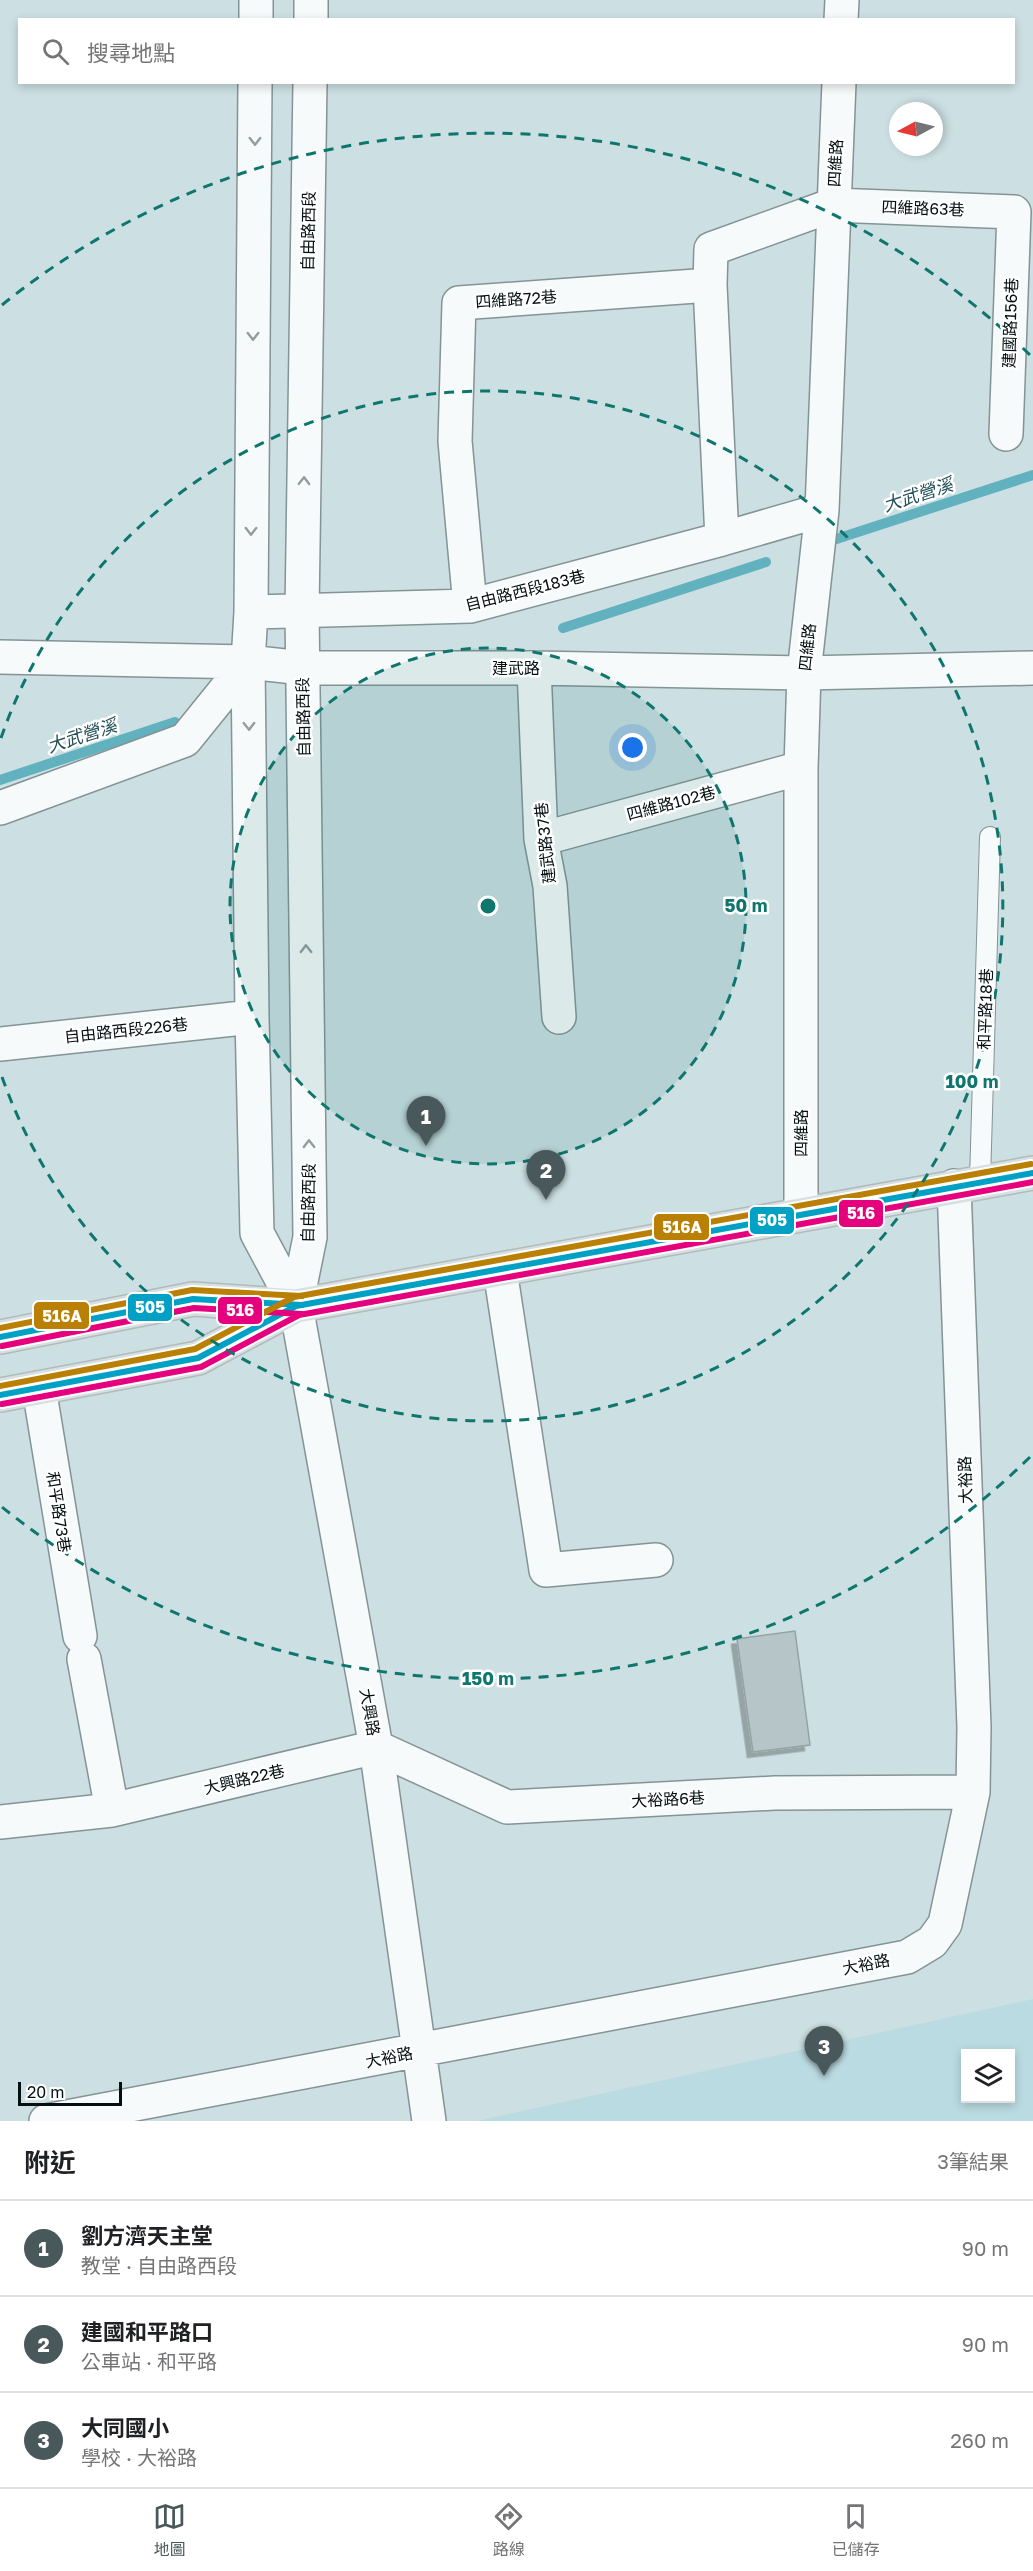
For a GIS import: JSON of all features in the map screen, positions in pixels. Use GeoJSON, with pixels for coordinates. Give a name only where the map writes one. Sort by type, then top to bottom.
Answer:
{"type":"FeatureCollection","features":[{"type":"Feature","properties":{"kind":"main road"},"geometry":{"type":"LineString","coordinates":[[0,1337],[192,1299],[296,1306],[967,1183],[1033,1173]]}},
{"type":"Feature","properties":{"kind":"main road"},"geometry":{"type":"LineString","coordinates":[[0,1395],[198,1358],[296,1306]]}},
{"type":"Feature","properties":{"kind":"street"},"geometry":{"type":"LineString","coordinates":[[256,0],[256,18]]}},
{"type":"Feature","properties":{"kind":"street"},"geometry":{"type":"LineString","coordinates":[[311,0],[311,18]]}},
{"type":"Feature","properties":{"kind":"street"},"geometry":{"type":"LineString","coordinates":[[842,0],[842,18]]}},
{"type":"Feature","properties":{"kind":"street"},"geometry":{"type":"LineString","coordinates":[[255,84],[251,612],[248,662],[252,1017],[258,1233],[296,1306]]}},
{"type":"Feature","properties":{"kind":"street","name":"自由路西段"},"geometry":{"type":"LineString","coordinates":[[296,1306],[310,1237],[302,611],[310,84]]}},
{"type":"Feature","properties":{"kind":"street","name":"四維路"},"geometry":{"type":"LineString","coordinates":[[801,1213],[801,768],[804,674],[819,533],[838,84]]}},
{"type":"Feature","properties":{"kind":"street"},"geometry":{"type":"LineString","coordinates":[[722,539],[710,285],[711,249],[833,205]]}},
{"type":"Feature","properties":{"kind":"street","name":"四維路63巷"},"geometry":{"type":"LineString","coordinates":[[833,205],[1014,212]]}},
{"type":"Feature","properties":{"kind":"street","name":"建國路156巷"},"geometry":{"type":"LineString","coordinates":[[1006,434],[1014,212]]}},
{"type":"Feature","properties":{"kind":"street","name":"四維路72巷"},"geometry":{"type":"LineString","coordinates":[[470,606],[455,441],[459,303],[710,285]]}},
{"type":"Feature","properties":{"kind":"street","name":"自由路西段183巷"},"geometry":{"type":"LineString","coordinates":[[251,612],[470,606],[722,539],[819,533]]}},
{"type":"Feature","properties":{"kind":"street","name":"建武路"},"geometry":{"type":"LineString","coordinates":[[0,657],[248,662],[303,668],[534,668],[804,674],[1033,668]]}},
{"type":"Feature","properties":{"kind":"street"},"geometry":{"type":"LineString","coordinates":[[0,808],[186,740],[248,662]]}},
{"type":"Feature","properties":{"kind":"street","name":"建武路37巷"},"geometry":{"type":"LineString","coordinates":[[534,668],[541,838],[550,886],[559,1017]]}},
{"type":"Feature","properties":{"kind":"street","name":"四維路102巷"},"geometry":{"type":"LineString","coordinates":[[541,838],[801,768]]}},
{"type":"Feature","properties":{"kind":"street","name":"自由路西段226巷"},"geometry":{"type":"LineString","coordinates":[[0,1044],[252,1017]]}},
{"type":"Feature","properties":{"kind":"street","name":"大裕路"},"geometry":{"type":"LineString","coordinates":[[46,2121],[907,1957],[932,1942],[945,1923],[973,1792],[967,1183]]}},
{"type":"Feature","properties":{"kind":"street"},"geometry":{"type":"LineString","coordinates":[[500,1270],[546,1570],[657,1560]]}},
{"type":"Feature","properties":{"kind":"street","name":"大興路"},"geometry":{"type":"LineString","coordinates":[[296,1306],[376,1748],[429,2121]]}},
{"type":"Feature","properties":{"kind":"street","name":"和平路73巷"},"geometry":{"type":"LineString","coordinates":[[39,1388],[111,1810]]}},
{"type":"Feature","properties":{"kind":"street","name":"大裕路6巷"},"geometry":{"type":"LineString","coordinates":[[376,1748],[507,1807],[775,1793],[973,1792]]}},
{"type":"Feature","properties":{"kind":"street","name":"大興路22巷"},"geometry":{"type":"LineString","coordinates":[[0,1822],[111,1810],[376,1748]]}},
{"type":"Feature","properties":{"kind":"lane","name":"和平路18巷"},"geometry":{"type":"LineString","coordinates":[[967,1183],[990,837]]}},
{"type":"Feature","properties":{"kind":"shaded area"},"geometry":{"type":"Polygon","coordinates":[[[1033,1999],[1033,2121],[477,2121],[1033,1999]]]}},
{"type":"Feature","properties":{"kind":"building"},"geometry":{"type":"Polygon","coordinates":[[[795,1631],[810,1745],[753,1752],[737,1639],[795,1631]]]}},
{"type":"Feature","properties":{"kind":"waterway","name":"大武營溪"},"geometry":{"type":"LineString","coordinates":[[821,544],[1033,475]]}},
{"type":"Feature","properties":{"kind":"waterway","name":"大武營溪"},"geometry":{"type":"LineString","coordinates":[[563,628],[766,562]]}},
{"type":"Feature","properties":{"kind":"waterway","name":"大武營溪"},"geometry":{"type":"LineString","coordinates":[[0,780],[175,722]]}},
{"type":"Feature","properties":{"kind":"transit line","name":"516A"},"geometry":{"type":"LineString","coordinates":[[0,1386],[195,1349],[294,1297],[1031,1164]]}},
{"type":"Feature","properties":{"kind":"transit line","name":"505"},"geometry":{"type":"LineString","coordinates":[[0,1395],[198,1358],[296,1306],[1033,1173]]}},
{"type":"Feature","properties":{"kind":"transit line","name":"516"},"geometry":{"type":"LineString","coordinates":[[2,1404],[201,1367],[299,1315],[1033,1182]]}},
{"type":"Feature","properties":{"kind":"transit line","name":"516A"},"geometry":{"type":"LineString","coordinates":[[0,1328],[192,1290],[302,1296]]}},
{"type":"Feature","properties":{"kind":"transit line","name":"505"},"geometry":{"type":"LineString","coordinates":[[0,1337],[193,1299],[302,1305]]}},
{"type":"Feature","properties":{"kind":"transit line","name":"516"},"geometry":{"type":"LineString","coordinates":[[2,1346],[194,1308],[302,1314]]}},
{"type":"Feature","properties":{"kind":"place","name":"劉方濟天主堂"},"geometry":{"type":"Point","coordinates":[426,1146]}},
{"type":"Feature","properties":{"kind":"place","name":"建國和平路口"},"geometry":{"type":"Point","coordinates":[546,1200]}},
{"type":"Feature","properties":{"kind":"place","name":"大同國小"},"geometry":{"type":"Point","coordinates":[824,2076]}}]}
